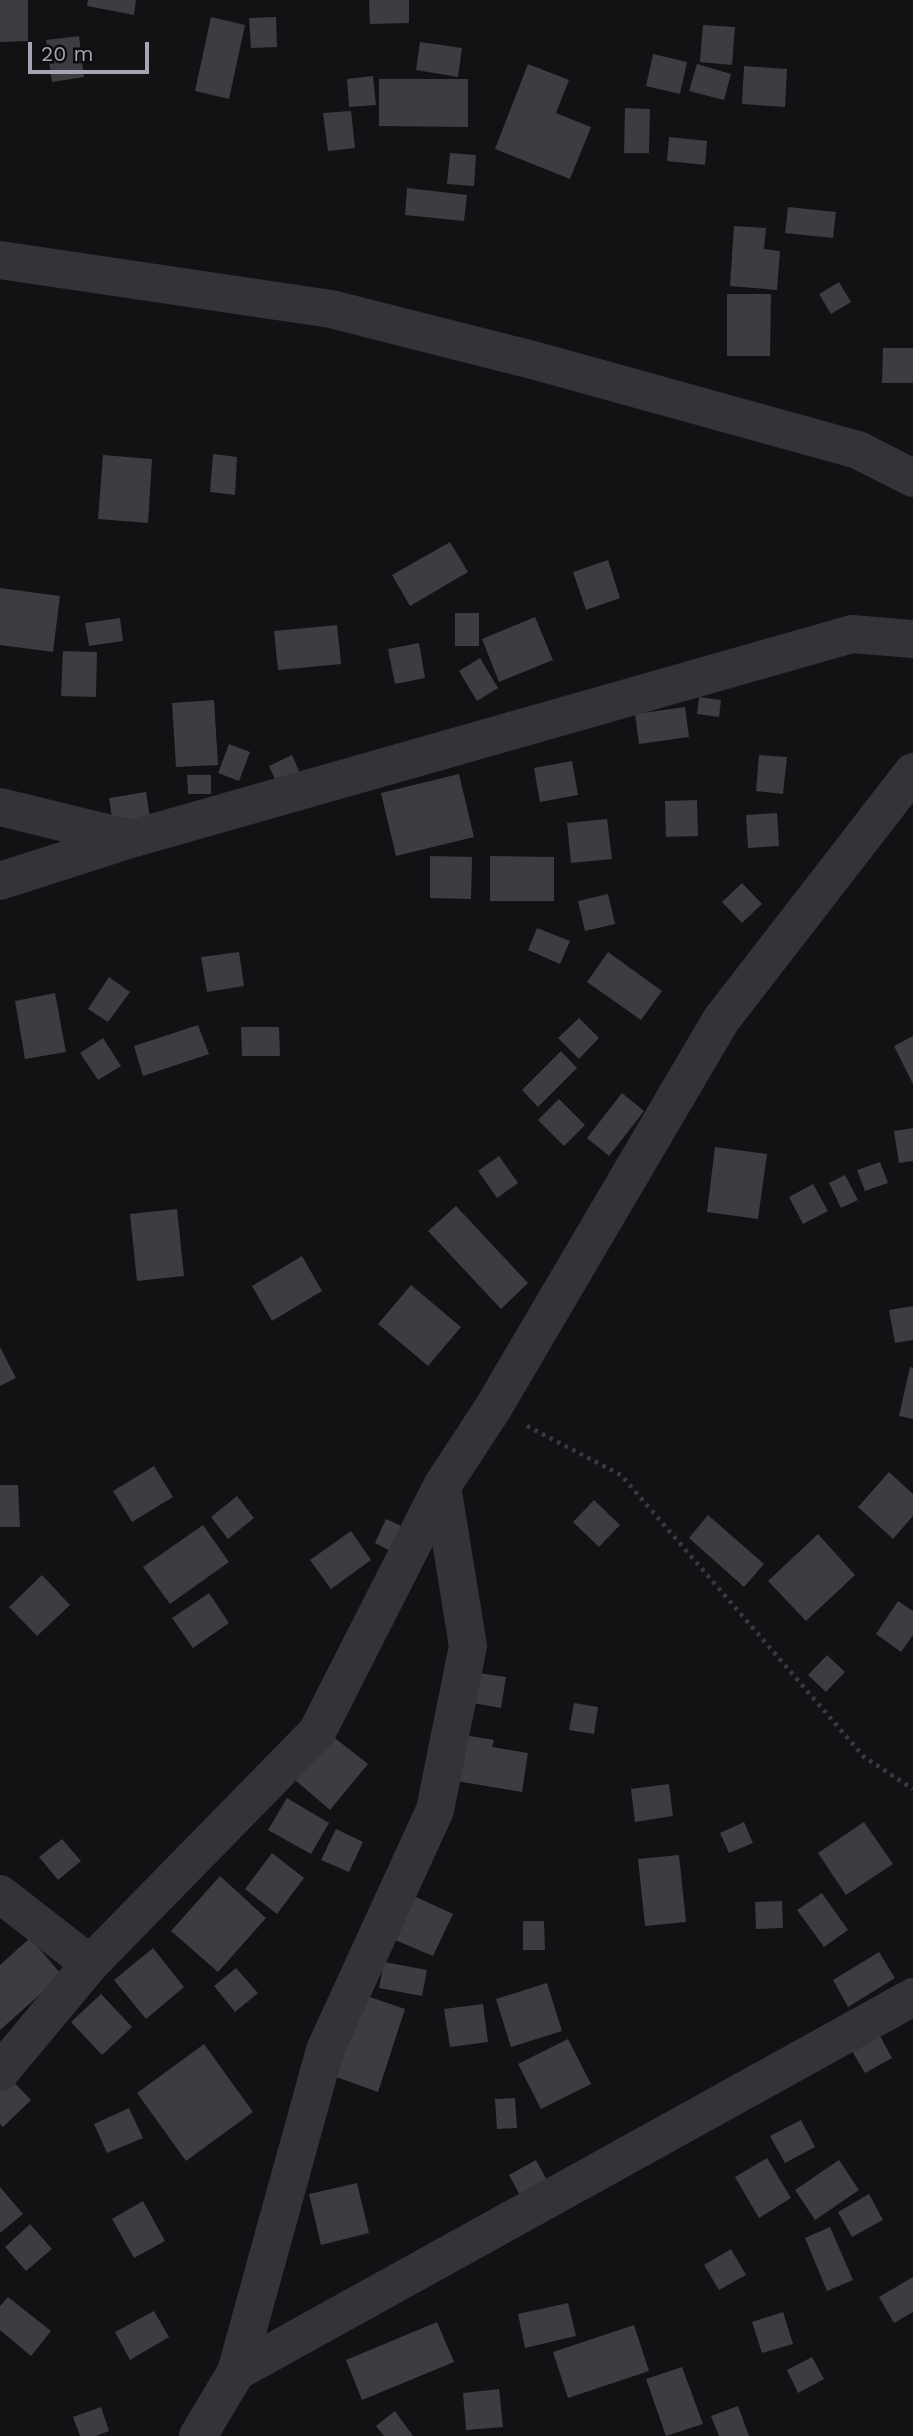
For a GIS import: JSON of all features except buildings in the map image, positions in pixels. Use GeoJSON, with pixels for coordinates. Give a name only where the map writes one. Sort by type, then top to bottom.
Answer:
{"type":"FeatureCollection","features":[{"type":"Feature","properties":{"kind":"street"},"geometry":{"type":"LineString","coordinates":[[0,260],[331,309],[540,362],[858,450],[913,478]]}},
{"type":"Feature","properties":{"kind":"street"},"geometry":{"type":"LineString","coordinates":[[0,881],[131,839],[852,634],[913,639]]}},
{"type":"Feature","properties":{"kind":"street"},"geometry":{"type":"LineString","coordinates":[[0,2072],[90,1964],[317,1732],[442,1486],[492,1408],[721,1020],[913,772]]}},
{"type":"Feature","properties":{"kind":"street"},"geometry":{"type":"LineString","coordinates":[[0,807],[131,839]]}},
{"type":"Feature","properties":{"kind":"street"},"geometry":{"type":"LineString","coordinates":[[198,2436],[236,2372],[325,2050],[435,1810],[468,1646],[442,1486]]}},
{"type":"Feature","properties":{"kind":"street"},"geometry":{"type":"LineString","coordinates":[[0,1894],[90,1964]]}},
{"type":"Feature","properties":{"kind":"street"},"geometry":{"type":"LineString","coordinates":[[236,2372],[913,1997]]}},
{"type":"Feature","properties":{"kind":"path"},"geometry":{"type":"LineString","coordinates":[[492,1408],[621,1475],[864,1756],[913,1789]]}}]}
